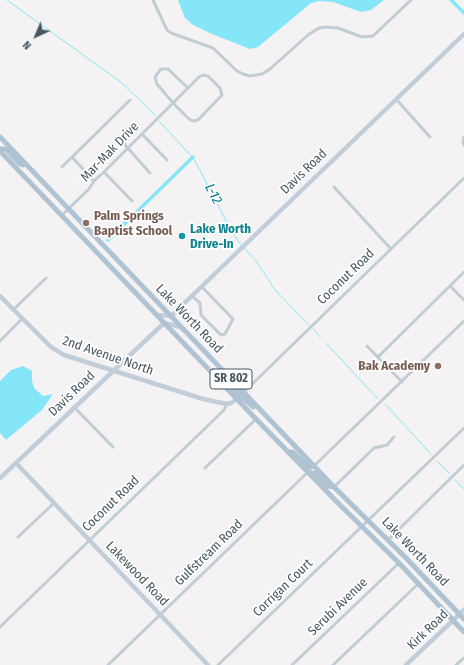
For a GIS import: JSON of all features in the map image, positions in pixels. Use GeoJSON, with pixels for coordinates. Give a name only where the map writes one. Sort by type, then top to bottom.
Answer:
{"type":"FeatureCollection","features":[{"type":"Feature","properties":{"kind":"main road","name":"Lake Worth Road"},"geometry":{"type":"LineString","coordinates":[[0,137],[334,487],[388,540],[464,619]]}},
{"type":"Feature","properties":{"kind":"main road","name":"Lake Worth Road"},"geometry":{"type":"LineString","coordinates":[[0,150],[256,419],[464,632]]}},
{"type":"Feature","properties":{"kind":"main road"},"geometry":{"type":"LineString","coordinates":[[0,150],[7,150],[20,164],[23,165],[25,163]]}},
{"type":"Feature","properties":{"kind":"main road"},"geometry":{"type":"LineString","coordinates":[[217,378],[227,383],[237,394],[244,392]]}},
{"type":"Feature","properties":{"kind":"main road"},"geometry":{"type":"LineString","coordinates":[[237,399],[243,398],[254,408],[261,411]]}},
{"type":"Feature","properties":{"kind":"main road"},"geometry":{"type":"LineString","coordinates":[[288,452],[293,452],[306,465],[314,466]]}},
{"type":"Feature","properties":{"kind":"main road"},"geometry":{"type":"LineString","coordinates":[[308,472],[316,474],[328,486],[334,487]]}},
{"type":"Feature","properties":{"kind":"street"},"geometry":{"type":"LineString","coordinates":[[153,0],[167,30],[171,33],[213,48],[219,52],[237,71],[250,76],[262,74],[270,69],[308,35],[319,28],[338,28],[362,37],[373,36],[410,0]]}},
{"type":"Feature","properties":{"kind":"street","name":"Davis Road"},"geometry":{"type":"LineString","coordinates":[[171,316],[464,34]]}},
{"type":"Feature","properties":{"kind":"street"},"geometry":{"type":"LineString","coordinates":[[173,103],[155,82],[155,77],[160,70],[168,68],[188,88]]}},
{"type":"Feature","properties":{"kind":"street","name":"Mar-Mak Drive"},"geometry":{"type":"LineString","coordinates":[[62,215],[89,189],[94,181],[127,148],[188,88],[201,76],[208,76],[222,90],[221,98],[198,120],[193,121],[189,119],[173,103]]}},
{"type":"Feature","properties":{"kind":"street"},"geometry":{"type":"LineString","coordinates":[[396,99],[430,137]]}},
{"type":"Feature","properties":{"kind":"street"},"geometry":{"type":"LineString","coordinates":[[62,167],[130,100]]}},
{"type":"Feature","properties":{"kind":"street"},"geometry":{"type":"LineString","coordinates":[[133,124],[126,130],[125,145],[150,173]]}},
{"type":"Feature","properties":{"kind":"street"},"geometry":{"type":"LineString","coordinates":[[142,134],[167,160]]}},
{"type":"Feature","properties":{"kind":"street"},"geometry":{"type":"LineString","coordinates":[[463,144],[464,137]]}},
{"type":"Feature","properties":{"kind":"street"},"geometry":{"type":"LineString","coordinates":[[72,157],[94,181]]}},
{"type":"Feature","properties":{"kind":"street"},"geometry":{"type":"LineString","coordinates":[[104,172],[132,201]]}},
{"type":"Feature","properties":{"kind":"street","name":"Coconut Road"},"geometry":{"type":"LineString","coordinates":[[244,392],[464,178]]}},
{"type":"Feature","properties":{"kind":"street"},"geometry":{"type":"LineString","coordinates":[[334,187],[391,249]]}},
{"type":"Feature","properties":{"kind":"street"},"geometry":{"type":"LineString","coordinates":[[378,357],[464,272]]}},
{"type":"Feature","properties":{"kind":"street"},"geometry":{"type":"LineString","coordinates":[[13,310],[46,278]]}},
{"type":"Feature","properties":{"kind":"street"},"geometry":{"type":"LineString","coordinates":[[450,286],[464,300]]}},
{"type":"Feature","properties":{"kind":"street"},"geometry":{"type":"LineString","coordinates":[[192,296],[200,303],[201,315],[221,335],[226,334],[233,319],[202,287]]}},
{"type":"Feature","properties":{"kind":"street","name":"2nd Avenue North"},"geometry":{"type":"LineString","coordinates":[[0,296],[48,345],[57,351],[113,371],[204,399],[227,404]]}},
{"type":"Feature","properties":{"kind":"street"},"geometry":{"type":"LineString","coordinates":[[156,315],[171,316]]}},
{"type":"Feature","properties":{"kind":"street"},"geometry":{"type":"LineString","coordinates":[[0,341],[22,319]]}},
{"type":"Feature","properties":{"kind":"street"},"geometry":{"type":"LineString","coordinates":[[314,466],[464,322]]}},
{"type":"Feature","properties":{"kind":"street"},"geometry":{"type":"LineString","coordinates":[[164,323],[181,327]]}},
{"type":"Feature","properties":{"kind":"street","name":"Davis Road"},"geometry":{"type":"LineString","coordinates":[[0,478],[164,323]]}},
{"type":"Feature","properties":{"kind":"street"},"geometry":{"type":"LineString","coordinates":[[367,346],[402,382]]}},
{"type":"Feature","properties":{"kind":"street","name":"Coconut Road"},"geometry":{"type":"LineString","coordinates":[[0,626],[224,410],[227,404],[237,399]]}},
{"type":"Feature","properties":{"kind":"street"},"geometry":{"type":"LineString","coordinates":[[74,407],[113,446]]}},
{"type":"Feature","properties":{"kind":"street"},"geometry":{"type":"LineString","coordinates":[[205,468],[256,419]]}},
{"type":"Feature","properties":{"kind":"street","name":"Corrigan Court"},"geometry":{"type":"LineString","coordinates":[[218,665],[464,428]]}},
{"type":"Feature","properties":{"kind":"street"},"geometry":{"type":"LineString","coordinates":[[334,487],[374,448],[387,444],[394,437]]}},
{"type":"Feature","properties":{"kind":"street","name":"Lakewood Road"},"geometry":{"type":"LineString","coordinates":[[16,463],[208,665]]}},
{"type":"Feature","properties":{"kind":"street"},"geometry":{"type":"LineString","coordinates":[[388,540],[464,465]]}},
{"type":"Feature","properties":{"kind":"street","name":"Gulfstream Road"},"geometry":{"type":"LineString","coordinates":[[108,665],[308,472]]}},
{"type":"Feature","properties":{"kind":"street"},"geometry":{"type":"LineString","coordinates":[[18,537],[54,503]]}},
{"type":"Feature","properties":{"kind":"street","name":"Serubi Avenue"},"geometry":{"type":"LineString","coordinates":[[292,665],[398,563]]}},
{"type":"Feature","properties":{"kind":"street"},"geometry":{"type":"LineString","coordinates":[[333,665],[418,584]]}},
{"type":"Feature","properties":{"kind":"street","name":"Kirk Road"},"geometry":{"type":"LineString","coordinates":[[406,665],[464,610]]}},
{"type":"Feature","properties":{"kind":"street"},"geometry":{"type":"LineString","coordinates":[[456,665],[464,658]]}},
{"type":"Feature","properties":{"kind":"water"},"geometry":{"type":"Polygon","coordinates":[[[178,0],[384,0],[371,10],[361,12],[333,2],[320,1],[311,3],[258,47],[250,49],[193,25],[185,18],[178,0]]]}},
{"type":"Feature","properties":{"kind":"water"},"geometry":{"type":"Polygon","coordinates":[[[23,366],[32,371],[34,388],[43,396],[53,394],[42,410],[6,440],[0,433],[0,381],[11,370],[23,366]]]}},
{"type":"Feature","properties":{"kind":"waterway","name":"L-12"},"geometry":{"type":"LineString","coordinates":[[7,0],[122,83],[156,116]]}},
{"type":"Feature","properties":{"kind":"waterway"},"geometry":{"type":"LineString","coordinates":[[451,0],[464,13]]}},
{"type":"Feature","properties":{"kind":"waterway","name":"L-12"},"geometry":{"type":"LineString","coordinates":[[159,121],[194,159],[233,234],[241,245]]}},
{"type":"Feature","properties":{"kind":"waterway"},"geometry":{"type":"LineString","coordinates":[[108,240],[193,157]]}},
{"type":"Feature","properties":{"kind":"waterway","name":"L-12"},"geometry":{"type":"LineString","coordinates":[[244,248],[257,262],[275,290],[309,325]]}},
{"type":"Feature","properties":{"kind":"waterway","name":"L-12"},"geometry":{"type":"LineString","coordinates":[[313,329],[320,337]]}},
{"type":"Feature","properties":{"kind":"waterway","name":"L-12"},"geometry":{"type":"LineString","coordinates":[[326,343],[377,398]]}},
{"type":"Feature","properties":{"kind":"waterway","name":"L-12"},"geometry":{"type":"LineString","coordinates":[[385,404],[431,454]]}},
{"type":"Feature","properties":{"kind":"waterway","name":"L-12"},"geometry":{"type":"LineString","coordinates":[[437,461],[450,474]]}},
{"type":"Feature","properties":{"kind":"waterway","name":"L-12"},"geometry":{"type":"LineString","coordinates":[[455,480],[464,489]]}},
{"type":"Feature","properties":{"kind":"place","name":"Palm Springs Baptist School"},"geometry":{"type":"Point","coordinates":[86,223]}},
{"type":"Feature","properties":{"kind":"place","name":"Lake Worth Drive-In"},"geometry":{"type":"Point","coordinates":[182,236]}},
{"type":"Feature","properties":{"kind":"place","name":"Bak Academy"},"geometry":{"type":"Point","coordinates":[438,366]}}]}
